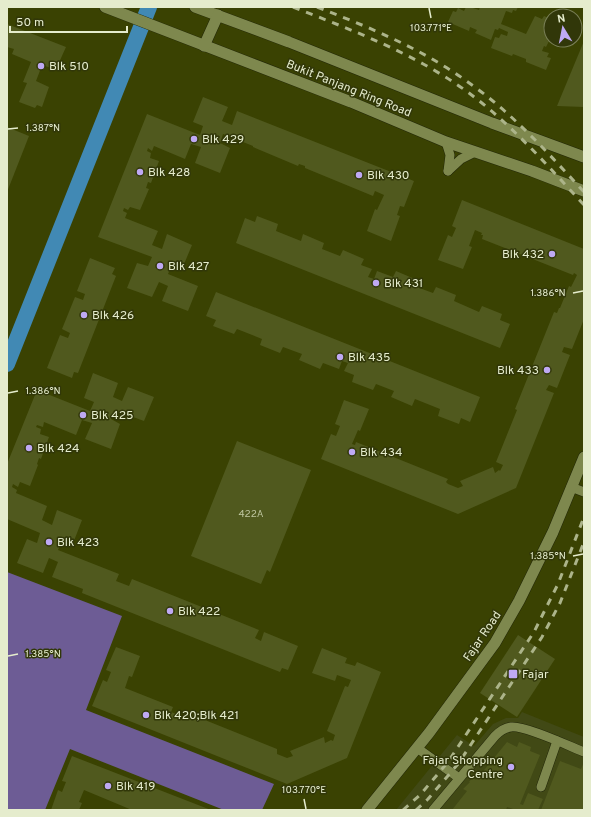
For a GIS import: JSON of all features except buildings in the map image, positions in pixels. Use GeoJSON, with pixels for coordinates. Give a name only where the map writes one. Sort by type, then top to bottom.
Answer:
{"type":"FeatureCollection","features":[{"type":"Feature","properties":{"kind":"main road","name":"Bukit Panjang Ring Road"},"geometry":{"type":"LineString","coordinates":[[105,7],[351,102],[446,142],[507,162],[584,192]]}},
{"type":"Feature","properties":{"kind":"main road","name":"Bukit Panjang Ring Road"},"geometry":{"type":"LineString","coordinates":[[194,7],[218,15],[492,123],[584,157]]}},
{"type":"Feature","properties":{"kind":"main road"},"geometry":{"type":"LineString","coordinates":[[204,46],[218,15]]}},
{"type":"Feature","properties":{"kind":"main road","name":"Fajar Road"},"geometry":{"type":"LineString","coordinates":[[367,810],[495,644],[519,602],[553,532],[584,457]]}},
{"type":"Feature","properties":{"kind":"lane"},"geometry":{"type":"LineString","coordinates":[[446,142],[450,155],[448,171],[461,159],[475,152]]}},
{"type":"Feature","properties":{"kind":"lane"},"geometry":{"type":"LineString","coordinates":[[571,487],[584,492]]}},
{"type":"Feature","properties":{"kind":"lane"},"geometry":{"type":"LineString","coordinates":[[433,810],[494,736],[501,730],[509,727],[525,729],[584,752]]}},
{"type":"Feature","properties":{"kind":"lane"},"geometry":{"type":"LineString","coordinates":[[541,787],[558,741]]}},
{"type":"Feature","properties":{"kind":"lane"},"geometry":{"type":"LineString","coordinates":[[416,748],[459,778]]}},
{"type":"Feature","properties":{"kind":"shaded area"},"geometry":{"type":"Polygon","coordinates":[[[7,572],[122,616],[86,710],[274,784],[262,810],[224,810],[70,749],[45,810],[7,810],[7,572]]]}},
{"type":"Feature","properties":{"kind":"shaded area","name":"Fajar Shopping Centre"},"geometry":{"type":"Polygon","coordinates":[[[522,712],[584,737],[584,810],[396,810],[457,735],[474,746],[493,724],[506,718],[518,718],[522,712]]]}},
{"type":"Feature","properties":{"kind":"waterway"},"geometry":{"type":"LineString","coordinates":[[7,364],[149,7]]}},
{"type":"Feature","properties":{"kind":"railway"},"geometry":{"type":"LineString","coordinates":[[293,7],[384,44],[428,66],[449,79],[485,105],[515,132],[584,205]]}},
{"type":"Feature","properties":{"kind":"railway"},"geometry":{"type":"LineString","coordinates":[[317,7],[417,50],[454,72],[517,122],[584,192]]}},
{"type":"Feature","properties":{"kind":"railway"},"geometry":{"type":"LineString","coordinates":[[403,810],[420,795],[448,762],[534,632],[558,584],[584,517]]}},
{"type":"Feature","properties":{"kind":"railway"},"geometry":{"type":"LineString","coordinates":[[416,810],[428,799],[458,764],[542,637],[560,603],[584,542]]}},
{"type":"Feature","properties":{"kind":"place","name":"Blk 510"},"geometry":{"type":"Point","coordinates":[41,66]}},
{"type":"Feature","properties":{"kind":"place","name":"Blk 429"},"geometry":{"type":"Point","coordinates":[194,139]}},
{"type":"Feature","properties":{"kind":"place","name":"Blk 428"},"geometry":{"type":"Point","coordinates":[140,172]}},
{"type":"Feature","properties":{"kind":"place","name":"Blk 430"},"geometry":{"type":"Point","coordinates":[359,175]}},
{"type":"Feature","properties":{"kind":"place","name":"Blk 432"},"geometry":{"type":"Point","coordinates":[552,254]}},
{"type":"Feature","properties":{"kind":"place","name":"Blk 427"},"geometry":{"type":"Point","coordinates":[160,266]}},
{"type":"Feature","properties":{"kind":"place","name":"Blk 431"},"geometry":{"type":"Point","coordinates":[376,283]}},
{"type":"Feature","properties":{"kind":"place","name":"Blk 426"},"geometry":{"type":"Point","coordinates":[84,315]}},
{"type":"Feature","properties":{"kind":"place","name":"Blk 435"},"geometry":{"type":"Point","coordinates":[340,357]}},
{"type":"Feature","properties":{"kind":"place","name":"Blk 433"},"geometry":{"type":"Point","coordinates":[547,370]}},
{"type":"Feature","properties":{"kind":"place","name":"Blk 425"},"geometry":{"type":"Point","coordinates":[83,415]}},
{"type":"Feature","properties":{"kind":"place","name":"Blk 424"},"geometry":{"type":"Point","coordinates":[29,448]}},
{"type":"Feature","properties":{"kind":"place","name":"Blk 434"},"geometry":{"type":"Point","coordinates":[352,452]}},
{"type":"Feature","properties":{"kind":"place","name":"Blk 423"},"geometry":{"type":"Point","coordinates":[49,542]}},
{"type":"Feature","properties":{"kind":"place","name":"Blk 422"},"geometry":{"type":"Point","coordinates":[170,611]}},
{"type":"Feature","properties":{"kind":"place","name":"Fajar"},"geometry":{"type":"Point","coordinates":[513,674]}},
{"type":"Feature","properties":{"kind":"place","name":"Blk 420;Blk 421"},"geometry":{"type":"Point","coordinates":[146,715]}},
{"type":"Feature","properties":{"kind":"place","name":"Fajar Shopping Centre"},"geometry":{"type":"Point","coordinates":[511,767]}},
{"type":"Feature","properties":{"kind":"place","name":"Blk 419"},"geometry":{"type":"Point","coordinates":[108,786]}}]}
